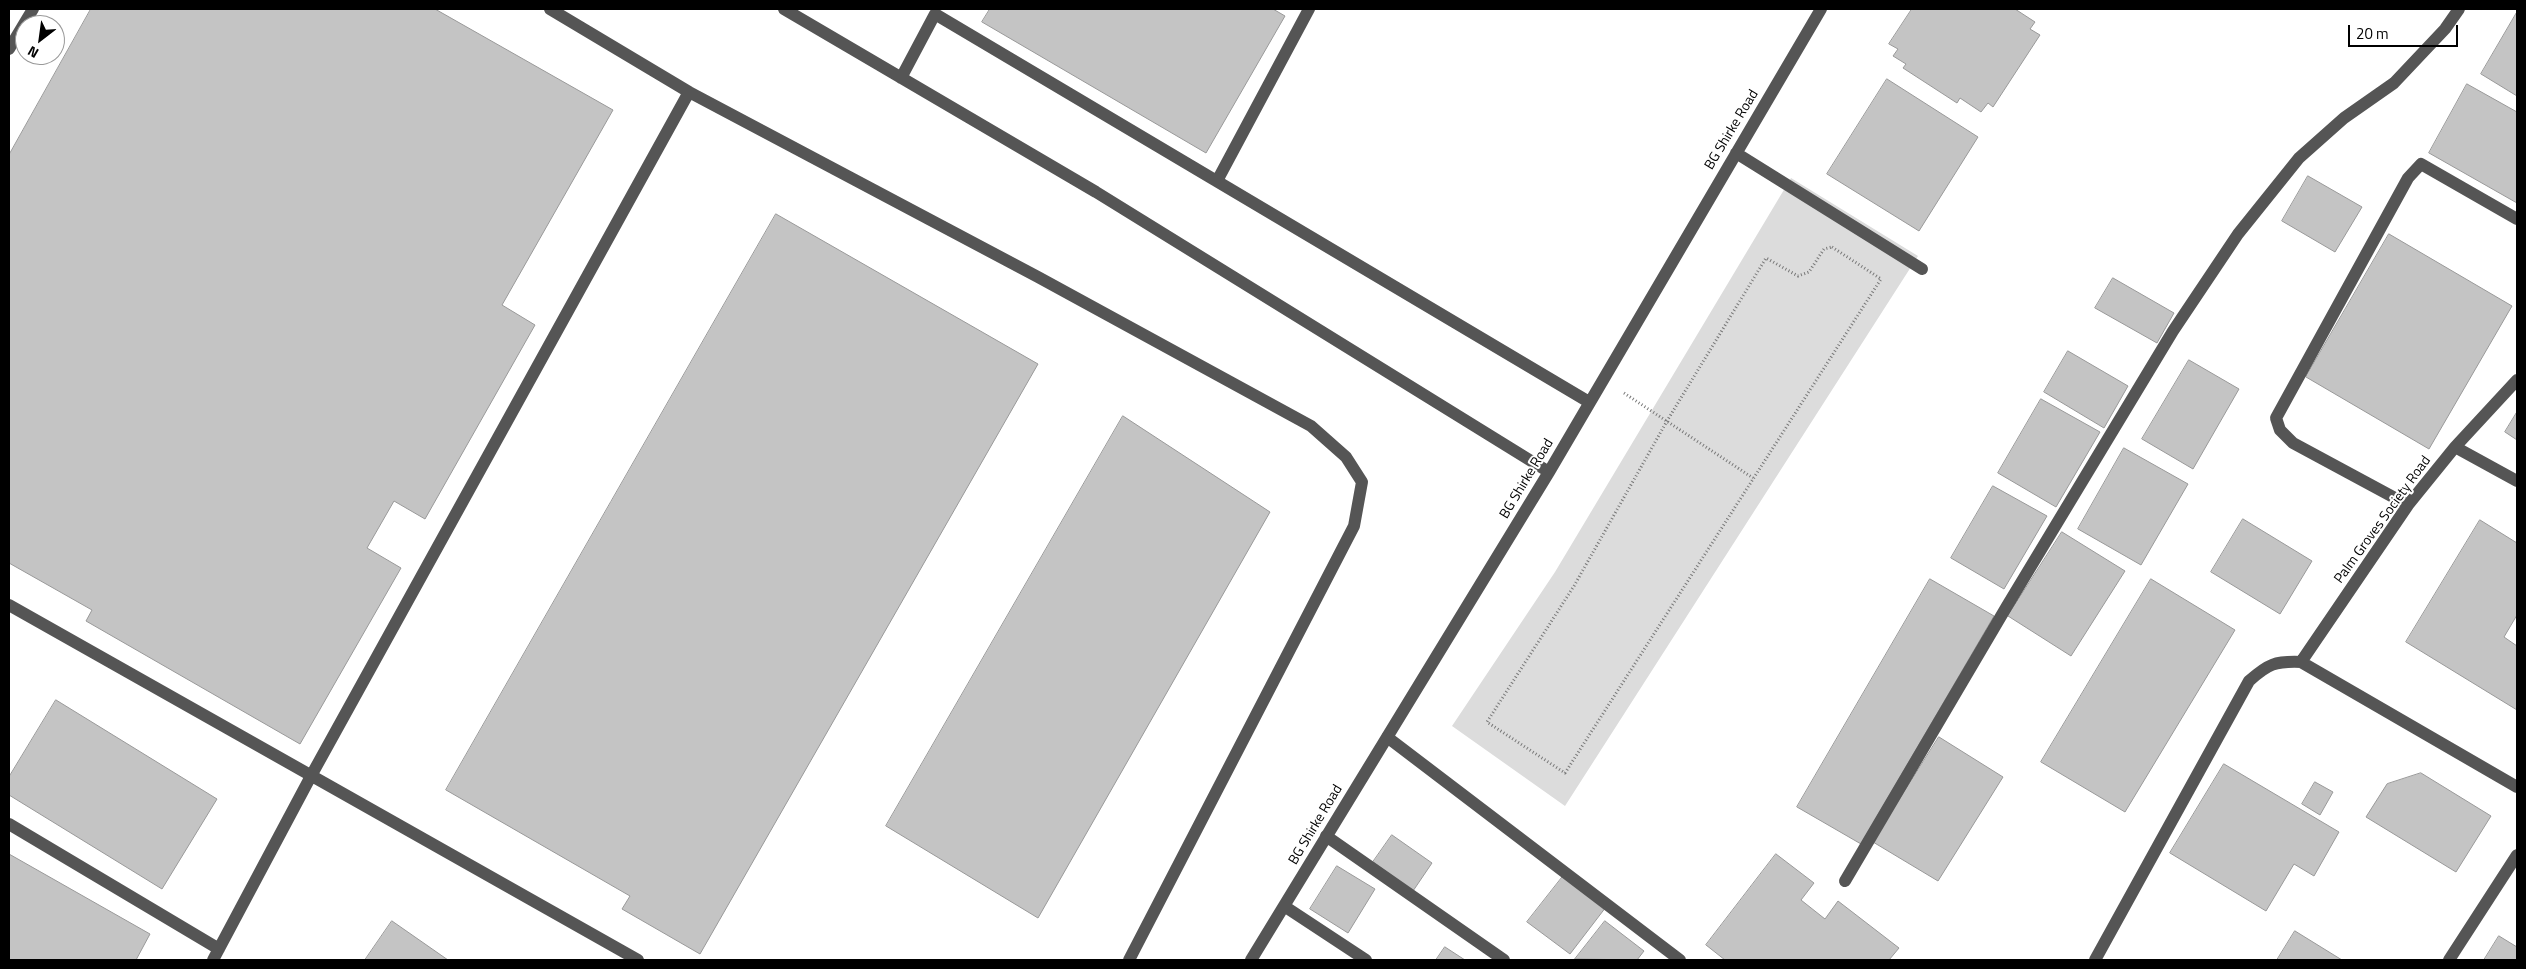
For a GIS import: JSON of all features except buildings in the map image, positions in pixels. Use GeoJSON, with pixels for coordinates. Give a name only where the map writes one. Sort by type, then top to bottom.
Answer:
{"type":"FeatureCollection","features":[{"type":"Feature","properties":{"kind":"street"},"geometry":{"type":"LineString","coordinates":[[9,49],[33,9]]}},
{"type":"Feature","properties":{"kind":"street"},"geometry":{"type":"LineString","coordinates":[[550,9],[689,92],[1046,281],[1311,426],[1346,457],[1362,482],[1354,526],[1129,960]]}},
{"type":"Feature","properties":{"kind":"street"},"geometry":{"type":"LineString","coordinates":[[784,9],[1113,203],[1549,472]]}},
{"type":"Feature","properties":{"kind":"street"},"geometry":{"type":"LineString","coordinates":[[1217,181],[1309,9]]}},
{"type":"Feature","properties":{"kind":"street","name":"BG Shirke Road"},"geometry":{"type":"LineString","coordinates":[[1251,960],[1549,472],[1821,9]]}},
{"type":"Feature","properties":{"kind":"street"},"geometry":{"type":"LineString","coordinates":[[1845,881],[2007,606],[2163,348],[2238,234],[2298,158],[2344,118],[2394,83],[2445,29],[2459,9]]}},
{"type":"Feature","properties":{"kind":"street"},"geometry":{"type":"LineString","coordinates":[[901,78],[936,11],[1589,402]]}},
{"type":"Feature","properties":{"kind":"street"},"geometry":{"type":"LineString","coordinates":[[9,824],[216,955],[311,776],[689,92]]}},
{"type":"Feature","properties":{"kind":"street"},"geometry":{"type":"LineString","coordinates":[[1736,153],[1922,269]]}},
{"type":"Feature","properties":{"kind":"street"},"geometry":{"type":"LineString","coordinates":[[2408,505],[2293,443],[2280,430],[2276,418],[2408,178],[2421,164],[2517,219]]}},
{"type":"Feature","properties":{"kind":"street","name":"Palm Groves Society Road"},"geometry":{"type":"LineString","coordinates":[[2301,662],[2408,505],[2456,447],[2517,380]]}},
{"type":"Feature","properties":{"kind":"street"},"geometry":{"type":"LineString","coordinates":[[2456,447],[2517,481]]}},
{"type":"Feature","properties":{"kind":"street"},"geometry":{"type":"LineString","coordinates":[[9,605],[638,960]]}},
{"type":"Feature","properties":{"kind":"street"},"geometry":{"type":"LineString","coordinates":[[2095,960],[2249,681],[2266,666],[2283,661],[2301,662],[2517,787]]}},
{"type":"Feature","properties":{"kind":"street"},"geometry":{"type":"LineString","coordinates":[[1387,737],[1680,960]]}},
{"type":"Feature","properties":{"kind":"street"},"geometry":{"type":"LineString","coordinates":[[1326,836],[1504,960]]}},
{"type":"Feature","properties":{"kind":"street"},"geometry":{"type":"LineString","coordinates":[[2450,960],[2517,855]]}},
{"type":"Feature","properties":{"kind":"street"},"geometry":{"type":"LineString","coordinates":[[1284,906],[1366,960]]}},
{"type":"Feature","properties":{"kind":"path"},"geometry":{"type":"LineString","coordinates":[[1832,247],[1881,279],[1753,478],[1565,773],[1487,722],[1574,586],[1667,421],[1766,258],[1798,276],[1809,272],[1824,249],[1832,247]]}},
{"type":"Feature","properties":{"kind":"path"},"geometry":{"type":"LineString","coordinates":[[1603,378],[1753,478]]}},
{"type":"Feature","properties":{"kind":"shaded area"},"geometry":{"type":"Polygon","coordinates":[[[1791,178],[1918,256],[1565,806],[1452,726],[1555,572],[1791,178]]]}}]}
